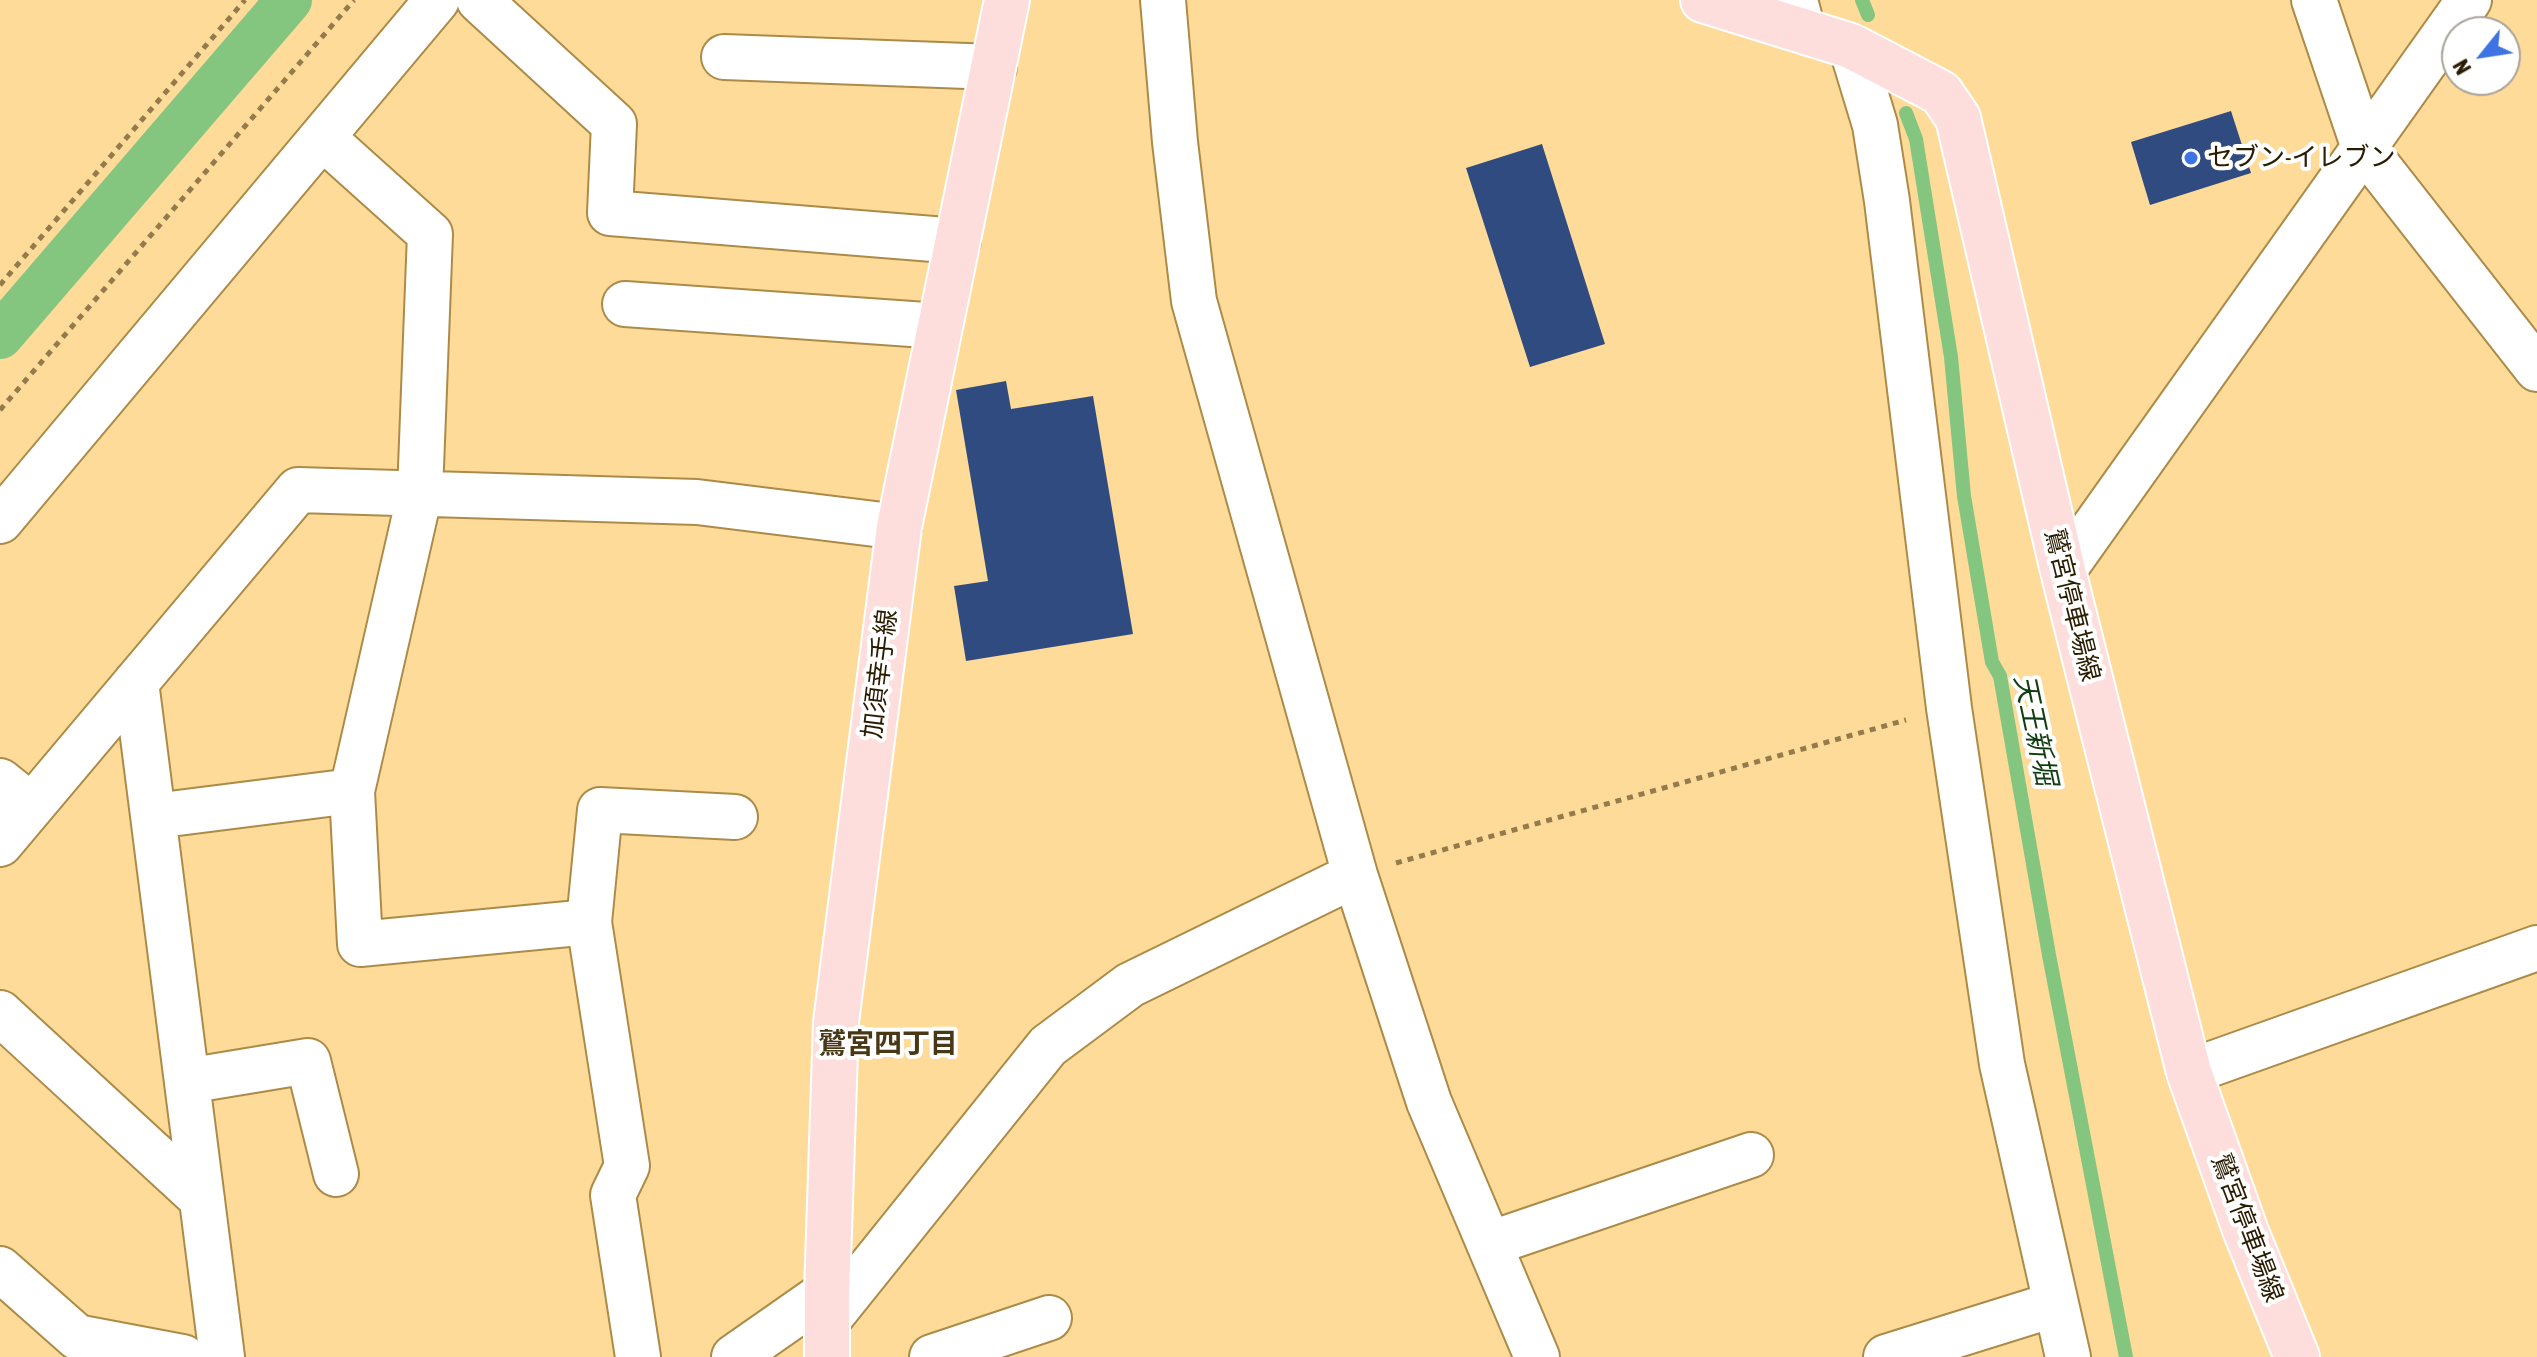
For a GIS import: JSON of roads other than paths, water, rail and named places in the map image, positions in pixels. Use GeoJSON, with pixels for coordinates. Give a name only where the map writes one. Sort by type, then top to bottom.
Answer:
{"type":"FeatureCollection","features":[{"type":"Feature","properties":{"kind":"main road","name":"加須幸手線"},"geometry":{"type":"LineString","coordinates":[[827,1323],[836,1022],[899,527],[1007,0]]}},
{"type":"Feature","properties":{"kind":"main road","name":"鷲宮停車場線"},"geometry":{"type":"LineString","coordinates":[[1703,0],[1799,16],[1941,93],[1958,118],[2063,571],[2189,1072],[2246,1232],[2297,1357]]}},
{"type":"Feature","properties":{"kind":"street"},"geometry":{"type":"LineString","coordinates":[[0,521],[437,0]]}},
{"type":"Feature","properties":{"kind":"street"},"geometry":{"type":"LineString","coordinates":[[479,0],[614,124],[610,213],[958,241]]}},
{"type":"Feature","properties":{"kind":"street"},"geometry":{"type":"LineString","coordinates":[[1163,0],[1175,142],[1194,301],[1355,875],[1429,1102],[1537,1357]]}},
{"type":"Feature","properties":{"kind":"street"},"geometry":{"type":"LineString","coordinates":[[2314,0],[2364,148],[2537,369]]}},
{"type":"Feature","properties":{"kind":"street"},"geometry":{"type":"LineString","coordinates":[[2063,571],[2469,0]]}},
{"type":"Feature","properties":{"kind":"street"},"geometry":{"type":"LineString","coordinates":[[1851,46],[1875,125],[1887,201],[1949,708],[2002,1064],[2068,1357]]}},
{"type":"Feature","properties":{"kind":"street"},"geometry":{"type":"LineString","coordinates":[[724,57],[994,67]]}},
{"type":"Feature","properties":{"kind":"street"},"geometry":{"type":"LineString","coordinates":[[322,137],[430,234],[420,493],[352,791],[360,944],[589,922]]}},
{"type":"Feature","properties":{"kind":"street"},"geometry":{"type":"LineString","coordinates":[[625,304],[940,326]]}},
{"type":"Feature","properties":{"kind":"street"},"geometry":{"type":"LineString","coordinates":[[0,844],[16,794],[136,682],[298,490],[697,502],[899,527]]}},
{"type":"Feature","properties":{"kind":"street"},"geometry":{"type":"LineString","coordinates":[[136,682],[222,1357]]}},
{"type":"Feature","properties":{"kind":"street"},"geometry":{"type":"LineString","coordinates":[[154,816],[352,791]]}},
{"type":"Feature","properties":{"kind":"street"},"geometry":{"type":"LineString","coordinates":[[638,1357],[613,1195],[627,1166],[589,922],[600,810],[735,817]]}},
{"type":"Feature","properties":{"kind":"street"},"geometry":{"type":"LineString","coordinates":[[734,1357],[827,1323],[1048,1046],[1130,985],[1355,875]]}},
{"type":"Feature","properties":{"kind":"street"},"geometry":{"type":"LineString","coordinates":[[2189,1072],[2537,948]]}},
{"type":"Feature","properties":{"kind":"street"},"geometry":{"type":"LineString","coordinates":[[0,1013],[202,1199]]}},
{"type":"Feature","properties":{"kind":"street"},"geometry":{"type":"LineString","coordinates":[[187,1081],[308,1061],[336,1174]]}},
{"type":"Feature","properties":{"kind":"street"},"geometry":{"type":"LineString","coordinates":[[1489,1244],[1751,1155]]}},
{"type":"Feature","properties":{"kind":"street"},"geometry":{"type":"LineString","coordinates":[[0,1269],[77,1337],[183,1357]]}},
{"type":"Feature","properties":{"kind":"street"},"geometry":{"type":"LineString","coordinates":[[1886,1357],[2056,1304]]}},
{"type":"Feature","properties":{"kind":"street"},"geometry":{"type":"LineString","coordinates":[[932,1357],[1049,1318]]}},
{"type":"Feature","properties":{"kind":"waterway"},"geometry":{"type":"LineString","coordinates":[[0,336],[289,0]]}},
{"type":"Feature","properties":{"kind":"waterway","name":"天王新堀"},"geometry":{"type":"LineString","coordinates":[[1862,0],[1868,15]]}},
{"type":"Feature","properties":{"kind":"waterway","name":"天王新堀"},"geometry":{"type":"LineString","coordinates":[[1906,113],[1916,139],[1951,357],[1964,496],[1992,662],[2000,676],[2049,955],[2126,1357]]}},
{"type":"Feature","properties":{"kind":"place","name":"セブン-イレブン"},"geometry":{"type":"Point","coordinates":[2191,158]}},
{"type":"Feature","properties":{"kind":"district","name":"鷲宮四丁目"},"geometry":{"type":"Point","coordinates":[888,1044]}}]}
